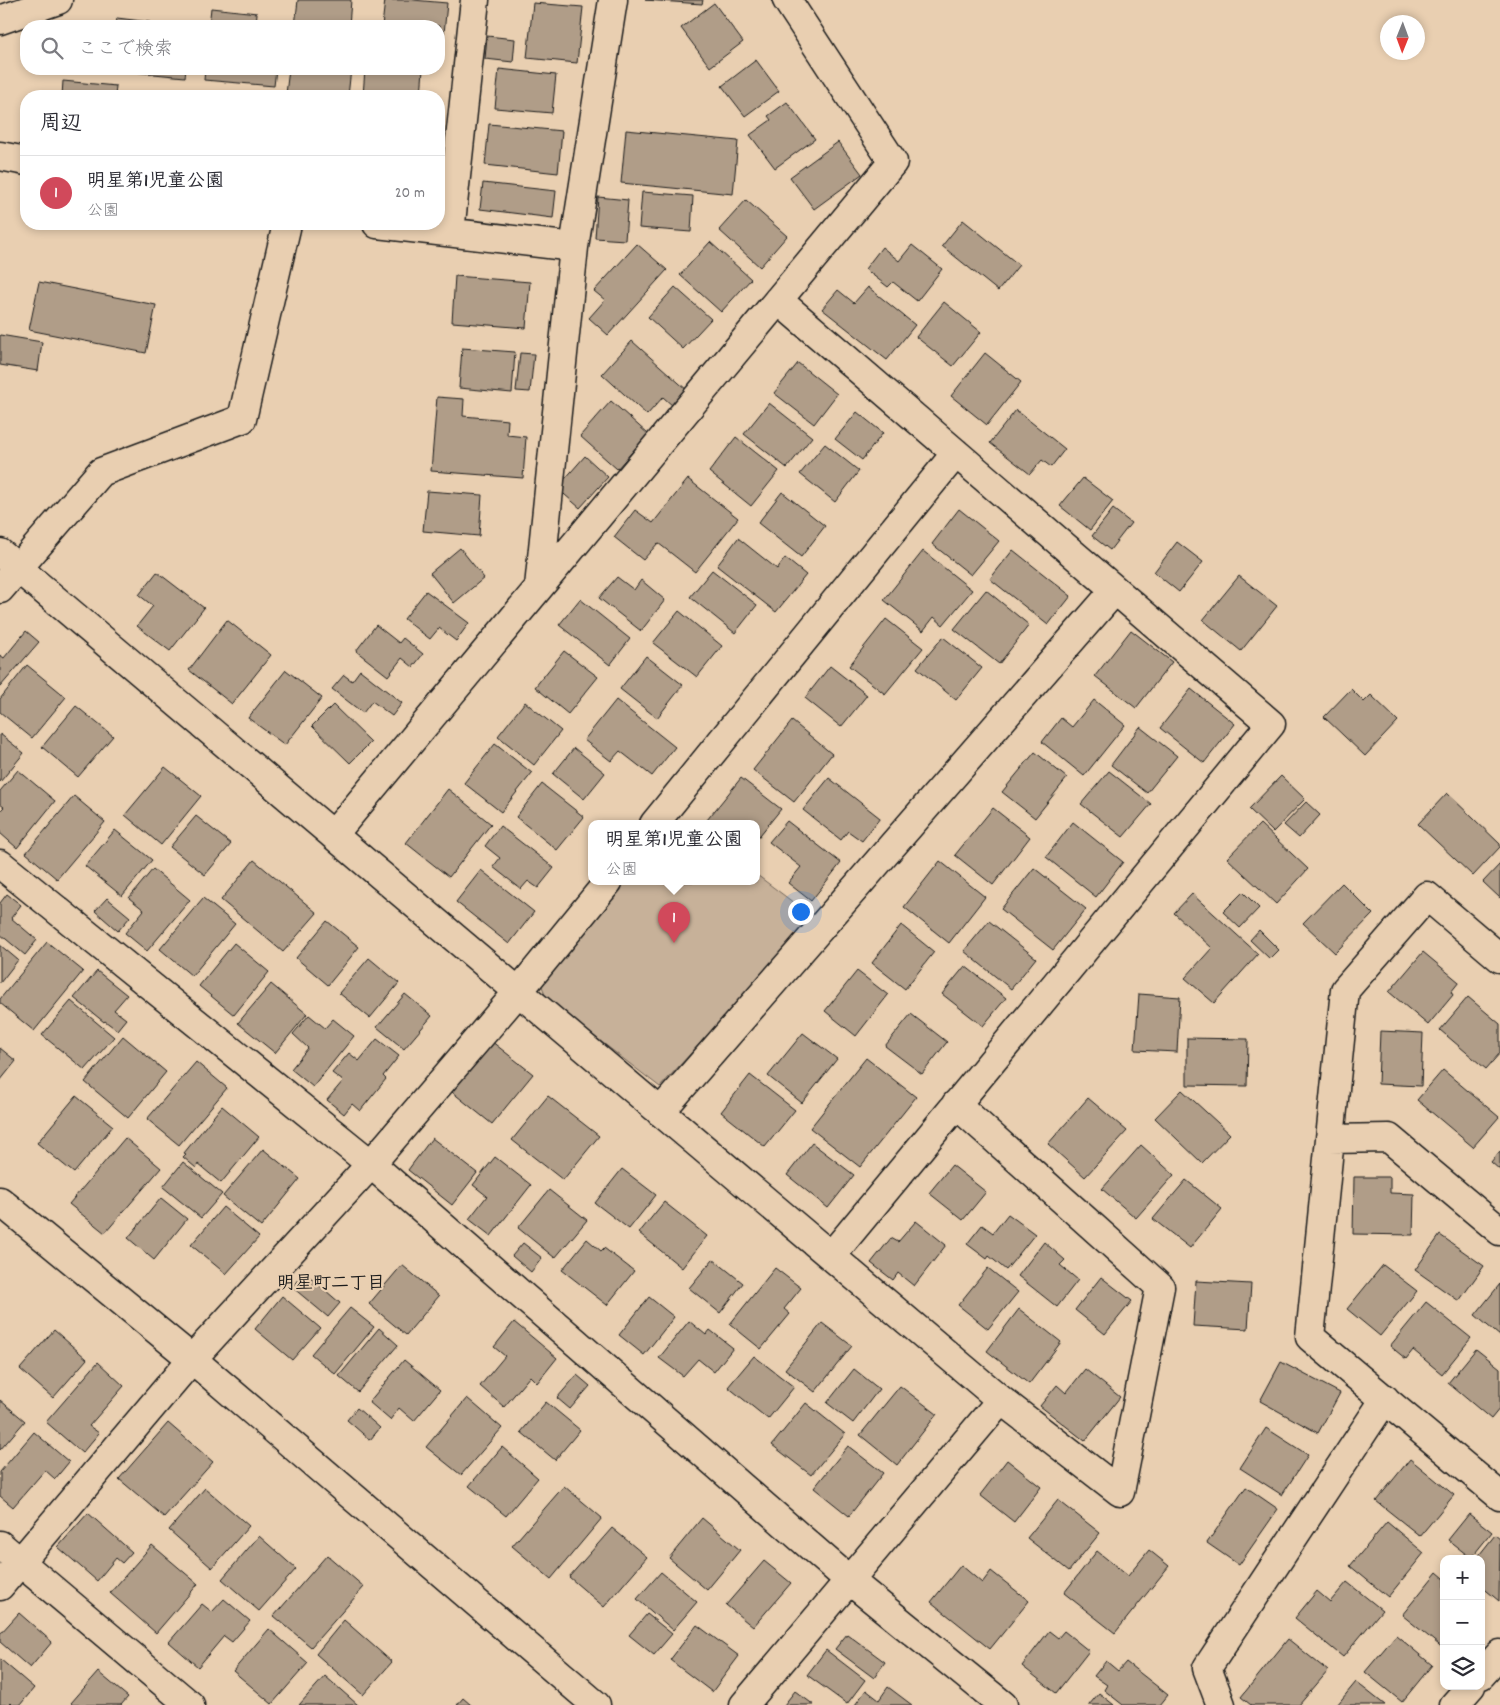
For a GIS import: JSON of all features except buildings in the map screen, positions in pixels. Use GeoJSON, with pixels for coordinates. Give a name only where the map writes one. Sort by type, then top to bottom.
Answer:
{"type":"FeatureCollection","features":[{"type":"Feature","properties":{"kind":"street"},"geometry":{"type":"LineString","coordinates":[[0,20],[58,0]]}},
{"type":"Feature","properties":{"kind":"street"},"geometry":{"type":"LineString","coordinates":[[450,232],[475,0]]}},
{"type":"Feature","properties":{"kind":"street"},"geometry":{"type":"LineString","coordinates":[[540,587],[574,247],[612,0]]}},
{"type":"Feature","properties":{"kind":"street"},"geometry":{"type":"LineString","coordinates":[[333,835],[893,162],[787,0]]}},
{"type":"Feature","properties":{"kind":"street"},"geometry":{"type":"LineString","coordinates":[[0,156],[20,160]]}},
{"type":"Feature","properties":{"kind":"street"},"geometry":{"type":"LineString","coordinates":[[0,589],[9,560],[101,472],[242,419],[286,230]]}},
{"type":"Feature","properties":{"kind":"street"},"geometry":{"type":"LineString","coordinates":[[432,230],[574,247]]}},
{"type":"Feature","properties":{"kind":"street"},"geometry":{"type":"LineString","coordinates":[[778,300],[1271,724],[830,1256]]}},
{"type":"Feature","properties":{"kind":"street"},"geometry":{"type":"LineString","coordinates":[[657,820],[956,453]]}},
{"type":"Feature","properties":{"kind":"street"},"geometry":{"type":"LineString","coordinates":[[9,560],[1001,1400],[1120,1492],[1160,1287],[956,1104]]}},
{"type":"Feature","properties":{"kind":"street"},"geometry":{"type":"LineString","coordinates":[[660,1112],[1115,590]]}},
{"type":"Feature","properties":{"kind":"street"},"geometry":{"type":"LineString","coordinates":[[0,864],[371,1164],[849,1580],[1003,1705]]}},
{"type":"Feature","properties":{"kind":"street"},"geometry":{"type":"LineString","coordinates":[[0,1586],[192,1359],[371,1164],[518,992],[606,885]]}},
{"type":"Feature","properties":{"kind":"street"},"geometry":{"type":"LineString","coordinates":[[1500,958],[1427,896],[1345,990],[1310,1337],[1500,1496]]}},
{"type":"Feature","properties":{"kind":"street"},"geometry":{"type":"LineString","coordinates":[[1330,1138],[1389,1138],[1500,1231]]}},
{"type":"Feature","properties":{"kind":"street"},"geometry":{"type":"LineString","coordinates":[[0,1201],[192,1359],[596,1705]]}},
{"type":"Feature","properties":{"kind":"street"},"geometry":{"type":"LineString","coordinates":[[744,1705],[1001,1400]]}},
{"type":"Feature","properties":{"kind":"street"},"geometry":{"type":"LineString","coordinates":[[1221,1705],[1208,1668],[1385,1400]]}},
{"type":"Feature","properties":{"kind":"street"},"geometry":{"type":"LineString","coordinates":[[0,1545],[181,1702]]}},
{"type":"Feature","properties":{"kind":"street"},"geometry":{"type":"LineString","coordinates":[[1485,1671],[1500,1654]]}},
{"type":"Feature","properties":{"kind":"street"},"geometry":{"type":"LineString","coordinates":[[1454,1705],[1467,1690]]}},
{"type":"Feature","properties":{"kind":"shaded area"},"geometry":{"type":"Polygon","coordinates":[[[760,877],[814,918],[660,1087],[546,999],[537,969],[606,885],[760,885],[760,877]]]}},
{"type":"Feature","properties":{"kind":"place","name":"明星第1児童公園"},"geometry":{"type":"Point","coordinates":[674,943]}},
{"type":"Feature","properties":{"kind":"district","name":"明星町二丁目"},"geometry":{"type":"Point","coordinates":[331,1282]}}]}
